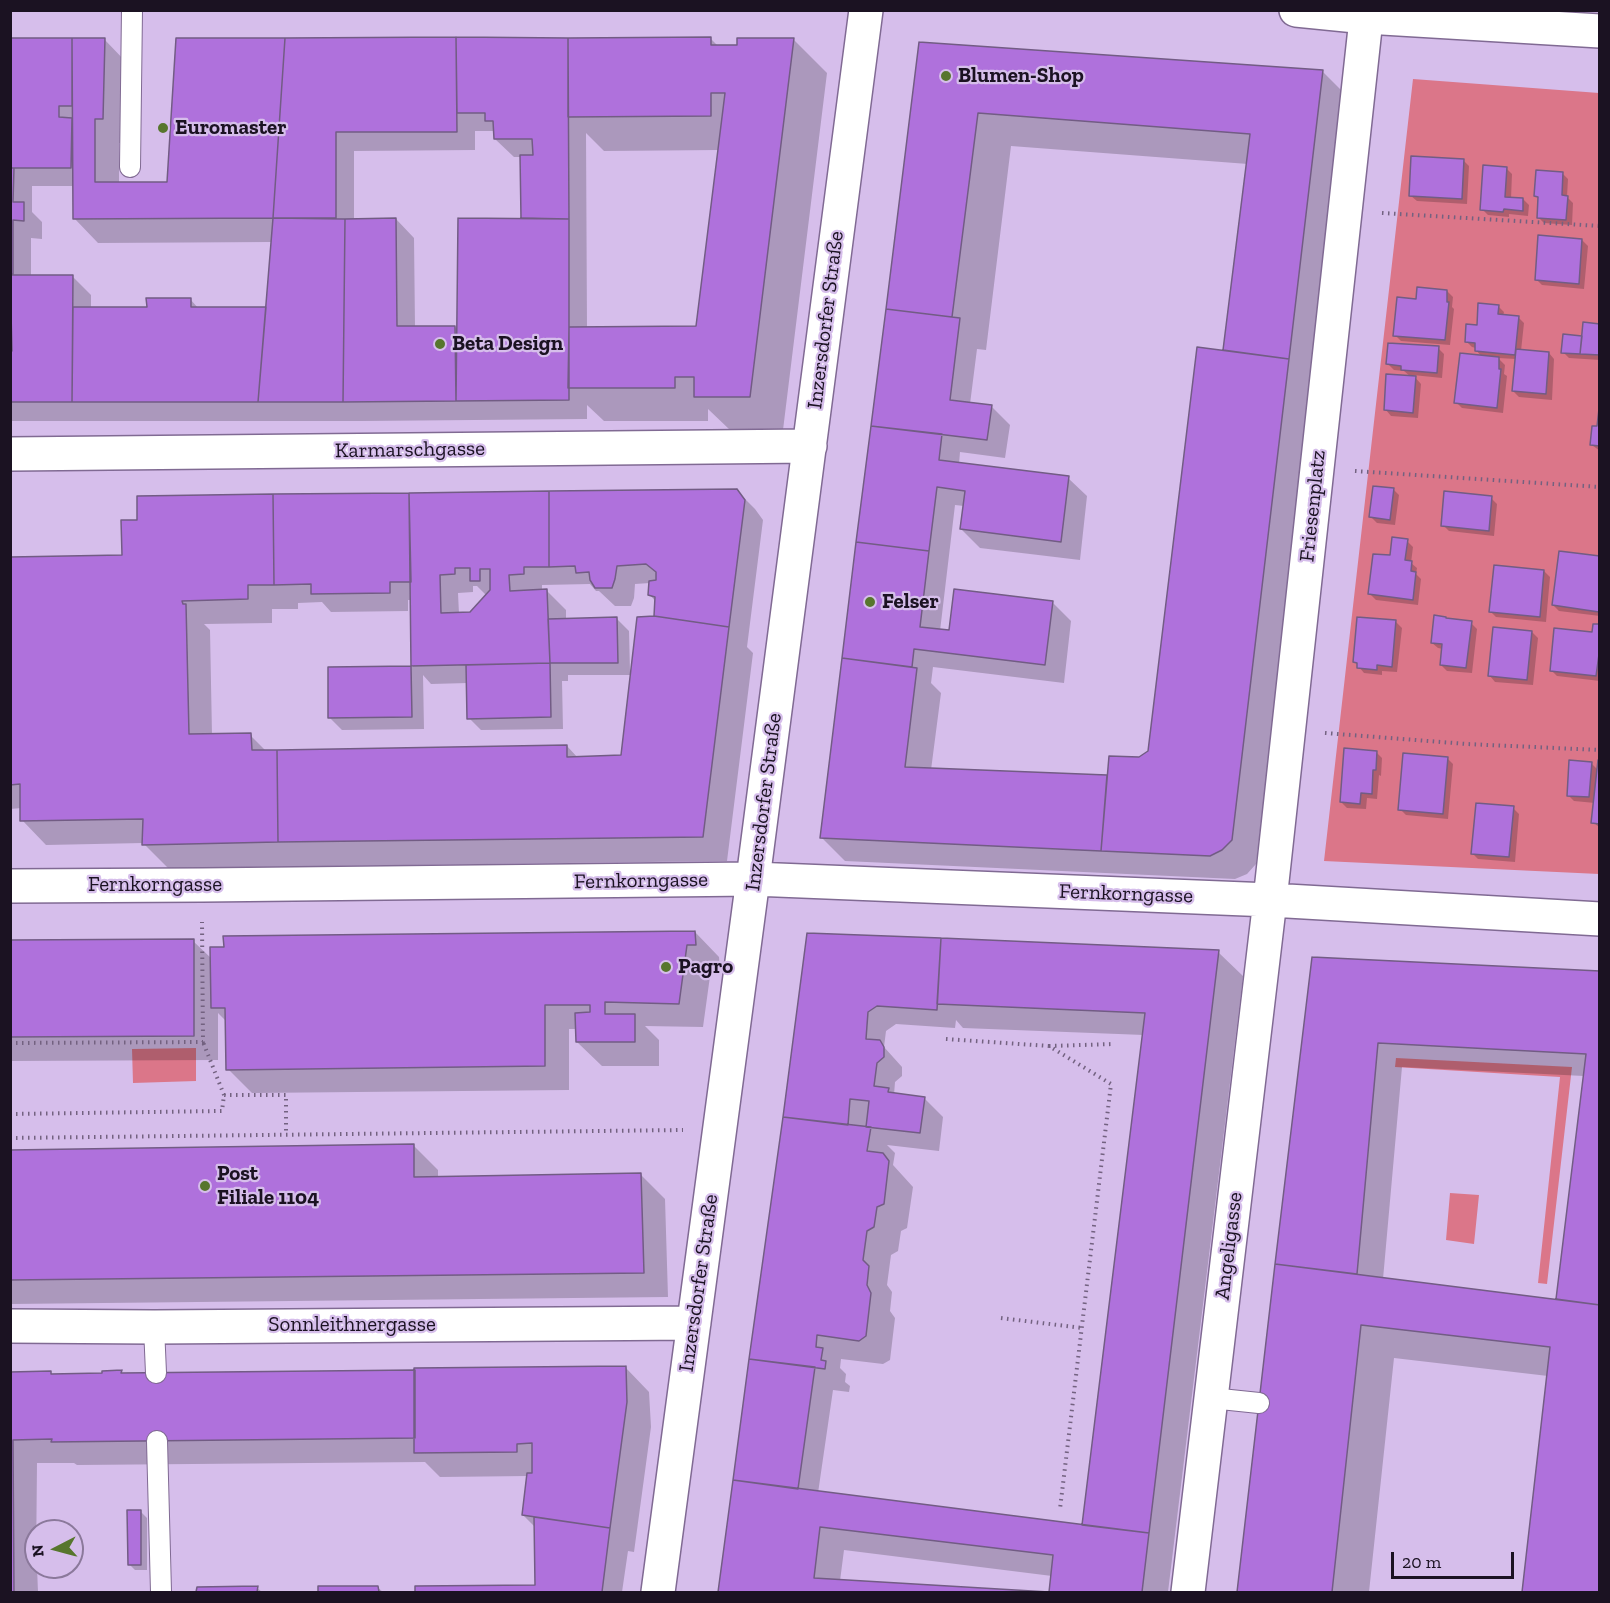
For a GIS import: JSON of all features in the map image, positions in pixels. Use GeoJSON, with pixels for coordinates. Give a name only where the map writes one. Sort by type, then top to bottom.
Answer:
{"type":"FeatureCollection","features":[{"type":"Feature","properties":{"kind":"street","name":"Inzersdorfer Straße"},"geometry":{"type":"LineString","coordinates":[[658,1593],[866,10]]}},
{"type":"Feature","properties":{"kind":"street"},"geometry":{"type":"LineString","coordinates":[[1296,10],[1599,31]]}},
{"type":"Feature","properties":{"kind":"street","name":"Friesenplatz"},"geometry":{"type":"LineString","coordinates":[[1270,900],[1367,14]]}},
{"type":"Feature","properties":{"kind":"street","name":"Karmarschgasse"},"geometry":{"type":"LineString","coordinates":[[10,454],[810,446]]}},
{"type":"Feature","properties":{"kind":"street","name":"Fernkorngasse"},"geometry":{"type":"LineString","coordinates":[[10,886],[753,879],[1270,900]]}},
{"type":"Feature","properties":{"kind":"street"},"geometry":{"type":"LineString","coordinates":[[1270,900],[1599,919]]}},
{"type":"Feature","properties":{"kind":"street","name":"Angeligasse"},"geometry":{"type":"LineString","coordinates":[[1188,1593],[1270,900]]}},
{"type":"Feature","properties":{"kind":"street","name":"Sonnleithnergasse"},"geometry":{"type":"LineString","coordinates":[[10,1326],[694,1323]]}},
{"type":"Feature","properties":{"kind":"lane"},"geometry":{"type":"LineString","coordinates":[[130,167],[132,10]]}},
{"type":"Feature","properties":{"kind":"lane"},"geometry":{"type":"LineString","coordinates":[[154,1327],[156,1373]]}},
{"type":"Feature","properties":{"kind":"lane"},"geometry":{"type":"LineString","coordinates":[[1211,1398],[1259,1403]]}},
{"type":"Feature","properties":{"kind":"lane"},"geometry":{"type":"LineString","coordinates":[[157,1441],[161,1593]]}},
{"type":"Feature","properties":{"kind":"path"},"geometry":{"type":"LineString","coordinates":[[1345,211],[1599,226]]}},
{"type":"Feature","properties":{"kind":"path"},"geometry":{"type":"LineString","coordinates":[[1318,468],[1599,487]]}},
{"type":"Feature","properties":{"kind":"path"},"geometry":{"type":"LineString","coordinates":[[1288,731],[1467,744],[1599,750]]}},
{"type":"Feature","properties":{"kind":"path"},"geometry":{"type":"LineString","coordinates":[[10,1114],[222,1111],[224,1095],[203,1042],[202,885]]}},
{"type":"Feature","properties":{"kind":"path"},"geometry":{"type":"LineString","coordinates":[[946,1039],[1049,1046],[1114,1044]]}},
{"type":"Feature","properties":{"kind":"path"},"geometry":{"type":"LineString","coordinates":[[10,1043],[203,1042]]}},
{"type":"Feature","properties":{"kind":"path"},"geometry":{"type":"LineString","coordinates":[[1049,1046],[1111,1084],[1060,1509]]}},
{"type":"Feature","properties":{"kind":"path"},"geometry":{"type":"LineString","coordinates":[[224,1095],[286,1095],[286,1134]]}},
{"type":"Feature","properties":{"kind":"path"},"geometry":{"type":"LineString","coordinates":[[10,1138],[720,1129]]}},
{"type":"Feature","properties":{"kind":"path"},"geometry":{"type":"LineString","coordinates":[[1001,1318],[1082,1328]]}},
{"type":"Feature","properties":{"kind":"shaded area"},"geometry":{"type":"Polygon","coordinates":[[[1413,79],[1599,93],[1599,874],[1324,861],[1413,79]]]}},
{"type":"Feature","properties":{"kind":"shaded area"},"geometry":{"type":"Polygon","coordinates":[[[196,1048],[196,1081],[133,1083],[132,1049],[196,1048]]]}},
{"type":"Feature","properties":{"kind":"shaded area"},"geometry":{"type":"Polygon","coordinates":[[[1396,1058],[1572,1067],[1547,1284],[1538,1283],[1560,1077],[1395,1067],[1396,1058]]]}},
{"type":"Feature","properties":{"kind":"shaded area"},"geometry":{"type":"Polygon","coordinates":[[[1450,1193],[1479,1195],[1474,1244],[1446,1240],[1450,1193]]]}},
{"type":"Feature","properties":{"kind":"building"},"geometry":{"type":"Polygon","coordinates":[[[456,37],[568,38],[569,219],[521,218],[520,155],[533,155],[532,139],[494,139],[493,121],[485,121],[485,113],[457,113],[456,37]]]}},
{"type":"Feature","properties":{"kind":"building"},"geometry":{"type":"Polygon","coordinates":[[[456,37],[457,132],[336,132],[336,218],[273,218],[285,38],[456,37]]]}},
{"type":"Feature","properties":{"kind":"building"},"geometry":{"type":"Polygon","coordinates":[[[711,37],[711,45],[737,45],[737,38],[794,38],[750,397],[694,397],[694,377],[675,377],[675,388],[568,388],[569,327],[696,326],[725,93],[711,93],[711,116],[568,117],[568,38],[711,37]]]}},
{"type":"Feature","properties":{"kind":"building"},"geometry":{"type":"Polygon","coordinates":[[[10,38],[72,38],[72,106],[59,106],[59,117],[72,118],[71,168],[10,168],[10,38]]]}},
{"type":"Feature","properties":{"kind":"building"},"geometry":{"type":"Polygon","coordinates":[[[72,38],[105,38],[103,119],[95,119],[95,182],[167,182],[176,38],[285,38],[273,218],[73,219],[72,38]]]}},
{"type":"Feature","properties":{"kind":"building"},"geometry":{"type":"Polygon","coordinates":[[[919,42],[1323,70],[1289,359],[1223,350],[1250,134],[978,113],[952,317],[886,309],[919,42]]]}},
{"type":"Feature","properties":{"kind":"building"},"geometry":{"type":"Polygon","coordinates":[[[1411,156],[1464,159],[1462,199],[1409,196],[1411,156]]]}},
{"type":"Feature","properties":{"kind":"building"},"geometry":{"type":"Polygon","coordinates":[[[1483,165],[1507,167],[1505,197],[1523,198],[1523,211],[1480,210],[1483,165]]]}},
{"type":"Feature","properties":{"kind":"building"},"geometry":{"type":"Polygon","coordinates":[[[10,168],[14,168],[13,202],[24,202],[24,221],[13,220],[13,274],[10,274],[10,168]]]}},
{"type":"Feature","properties":{"kind":"building"},"geometry":{"type":"Polygon","coordinates":[[[1536,170],[1563,172],[1562,195],[1568,196],[1566,220],[1537,218],[1538,197],[1534,196],[1536,170]]]}},
{"type":"Feature","properties":{"kind":"building"},"geometry":{"type":"Polygon","coordinates":[[[273,218],[345,219],[343,402],[258,402],[273,218]]]}},
{"type":"Feature","properties":{"kind":"building"},"geometry":{"type":"Polygon","coordinates":[[[396,218],[397,326],[455,326],[456,401],[343,402],[345,219],[396,218]]]}},
{"type":"Feature","properties":{"kind":"building"},"geometry":{"type":"Polygon","coordinates":[[[458,218],[569,219],[569,400],[456,401],[458,218]]]}},
{"type":"Feature","properties":{"kind":"building"},"geometry":{"type":"Polygon","coordinates":[[[1538,235],[1582,239],[1579,284],[1535,280],[1538,235]]]}},
{"type":"Feature","properties":{"kind":"building"},"geometry":{"type":"Polygon","coordinates":[[[10,275],[73,275],[72,402],[10,402],[10,351],[12,351],[10,275]]]}},
{"type":"Feature","properties":{"kind":"building"},"geometry":{"type":"Polygon","coordinates":[[[1417,287],[1447,290],[1447,302],[1449,302],[1445,340],[1393,336],[1397,297],[1416,299],[1417,287]]]}},
{"type":"Feature","properties":{"kind":"building"},"geometry":{"type":"Polygon","coordinates":[[[146,298],[191,298],[191,307],[266,307],[258,402],[72,402],[73,307],[147,307],[146,298]]]}},
{"type":"Feature","properties":{"kind":"building"},"geometry":{"type":"Polygon","coordinates":[[[1478,303],[1499,305],[1498,314],[1519,316],[1515,355],[1475,351],[1475,343],[1465,342],[1466,324],[1477,325],[1478,303]]]}},
{"type":"Feature","properties":{"kind":"building"},"geometry":{"type":"Polygon","coordinates":[[[886,309],[960,318],[950,400],[992,405],[987,440],[871,426],[886,309]]]}},
{"type":"Feature","properties":{"kind":"building"},"geometry":{"type":"Polygon","coordinates":[[[1583,322],[1600,324],[1600,355],[1580,354],[1583,322]]]}},
{"type":"Feature","properties":{"kind":"building"},"geometry":{"type":"Polygon","coordinates":[[[1563,334],[1582,336],[1580,354],[1561,353],[1563,334]]]}},
{"type":"Feature","properties":{"kind":"building"},"geometry":{"type":"Polygon","coordinates":[[[1388,343],[1439,346],[1437,373],[1401,370],[1401,366],[1386,364],[1388,343]]]}},
{"type":"Feature","properties":{"kind":"building"},"geometry":{"type":"Polygon","coordinates":[[[1197,347],[1289,359],[1232,840],[1222,850],[1210,856],[1101,851],[1109,756],[1139,757],[1148,751],[1197,347]]]}},
{"type":"Feature","properties":{"kind":"building"},"geometry":{"type":"Polygon","coordinates":[[[1516,349],[1549,352],[1546,394],[1512,391],[1516,349]]]}},
{"type":"Feature","properties":{"kind":"building"},"geometry":{"type":"Polygon","coordinates":[[[1460,353],[1499,357],[1499,369],[1501,369],[1497,408],[1454,403],[1460,353]]]}},
{"type":"Feature","properties":{"kind":"building"},"geometry":{"type":"Polygon","coordinates":[[[1386,374],[1416,376],[1413,413],[1384,410],[1386,374]]]}},
{"type":"Feature","properties":{"kind":"building"},"geometry":{"type":"Polygon","coordinates":[[[1600,400],[1600,446],[1590,445],[1592,426],[1597,426],[1600,400]]]}},
{"type":"Feature","properties":{"kind":"building"},"geometry":{"type":"Polygon","coordinates":[[[871,426],[942,434],[939,460],[1069,476],[1061,542],[960,529],[965,491],[937,487],[929,551],[856,542],[871,426]]]}},
{"type":"Feature","properties":{"kind":"building"},"geometry":{"type":"Polygon","coordinates":[[[1373,486],[1394,488],[1390,520],[1369,517],[1373,486]]]}},
{"type":"Feature","properties":{"kind":"building"},"geometry":{"type":"Polygon","coordinates":[[[737,489],[745,500],[729,627],[654,616],[655,597],[648,595],[649,581],[656,580],[656,572],[646,564],[617,566],[612,588],[595,588],[590,580],[589,572],[576,573],[575,566],[549,567],[549,491],[737,489]]]}},
{"type":"Feature","properties":{"kind":"building"},"geometry":{"type":"Polygon","coordinates":[[[549,491],[549,567],[524,567],[524,574],[509,575],[510,591],[547,589],[550,663],[411,666],[409,493],[549,491]],[[455,568],[455,574],[440,575],[441,613],[470,612],[490,590],[490,569],[480,569],[480,581],[470,581],[470,568],[455,568]]]}},
{"type":"Feature","properties":{"kind":"building"},"geometry":{"type":"Polygon","coordinates":[[[1444,491],[1492,496],[1489,531],[1441,526],[1444,491]]]}},
{"type":"Feature","properties":{"kind":"building"},"geometry":{"type":"Polygon","coordinates":[[[409,493],[411,582],[390,582],[390,593],[311,594],[311,584],[274,585],[273,494],[409,493]]]}},
{"type":"Feature","properties":{"kind":"building"},"geometry":{"type":"Polygon","coordinates":[[[273,494],[274,585],[248,585],[248,599],[182,601],[186,604],[189,734],[251,733],[252,750],[277,750],[278,842],[142,845],[143,819],[20,821],[20,784],[10,785],[10,557],[122,555],[121,520],[137,520],[137,496],[273,494]]]}},
{"type":"Feature","properties":{"kind":"building"},"geometry":{"type":"Polygon","coordinates":[[[1392,537],[1408,539],[1405,560],[1412,561],[1411,571],[1416,572],[1413,600],[1368,594],[1373,554],[1390,555],[1392,537]]]}},
{"type":"Feature","properties":{"kind":"building"},"geometry":{"type":"Polygon","coordinates":[[[856,542],[929,551],[920,627],[949,630],[954,589],[1053,601],[1045,665],[914,649],[912,667],[842,658],[856,542]]]}},
{"type":"Feature","properties":{"kind":"building"},"geometry":{"type":"Polygon","coordinates":[[[1559,551],[1600,556],[1599,612],[1552,605],[1559,551]]]}},
{"type":"Feature","properties":{"kind":"building"},"geometry":{"type":"Polygon","coordinates":[[[1494,565],[1544,570],[1540,617],[1489,612],[1494,565]]]}},
{"type":"Feature","properties":{"kind":"building"},"geometry":{"type":"Polygon","coordinates":[[[1434,615],[1472,621],[1466,668],[1440,665],[1442,644],[1431,643],[1434,615]]]}},
{"type":"Feature","properties":{"kind":"building"},"geometry":{"type":"Polygon","coordinates":[[[654,616],[729,627],[703,837],[278,842],[277,750],[567,745],[567,757],[621,755],[637,617],[654,616]]]}},
{"type":"Feature","properties":{"kind":"building"},"geometry":{"type":"Polygon","coordinates":[[[617,617],[618,663],[550,663],[548,619],[617,617]]]}},
{"type":"Feature","properties":{"kind":"building"},"geometry":{"type":"Polygon","coordinates":[[[1357,617],[1396,620],[1392,667],[1377,665],[1377,670],[1357,668],[1357,663],[1353,662],[1357,617]]]}},
{"type":"Feature","properties":{"kind":"building"},"geometry":{"type":"Polygon","coordinates":[[[1593,624],[1600,624],[1596,676],[1550,671],[1554,628],[1592,632],[1593,624]]]}},
{"type":"Feature","properties":{"kind":"building"},"geometry":{"type":"Polygon","coordinates":[[[1493,627],[1532,631],[1527,680],[1488,676],[1493,627]]]}},
{"type":"Feature","properties":{"kind":"building"},"geometry":{"type":"Polygon","coordinates":[[[842,658],[917,668],[905,767],[1107,775],[1101,851],[820,838],[842,658]]]}},
{"type":"Feature","properties":{"kind":"building"},"geometry":{"type":"Polygon","coordinates":[[[550,663],[551,717],[467,719],[466,665],[550,663]]]}},
{"type":"Feature","properties":{"kind":"building"},"geometry":{"type":"Polygon","coordinates":[[[411,666],[412,717],[328,718],[328,667],[411,666]]]}},
{"type":"Feature","properties":{"kind":"building"},"geometry":{"type":"Polygon","coordinates":[[[1344,748],[1377,751],[1372,794],[1361,793],[1360,804],[1340,802],[1344,748]]]}},
{"type":"Feature","properties":{"kind":"building"},"geometry":{"type":"Polygon","coordinates":[[[1403,753],[1448,757],[1443,814],[1398,810],[1403,753]]]}},
{"type":"Feature","properties":{"kind":"building"},"geometry":{"type":"Polygon","coordinates":[[[1569,760],[1592,762],[1589,797],[1567,796],[1569,760]]]}},
{"type":"Feature","properties":{"kind":"building"},"geometry":{"type":"Polygon","coordinates":[[[1598,760],[1600,760],[1600,824],[1591,823],[1598,760]]]}},
{"type":"Feature","properties":{"kind":"building"},"geometry":{"type":"Polygon","coordinates":[[[1476,803],[1514,806],[1509,857],[1471,854],[1476,803]]]}},
{"type":"Feature","properties":{"kind":"building"},"geometry":{"type":"Polygon","coordinates":[[[695,931],[696,945],[687,945],[679,1004],[605,1002],[605,1014],[635,1014],[635,1042],[576,1042],[575,1013],[590,1012],[590,1005],[545,1005],[545,1066],[226,1070],[225,1008],[211,1008],[210,947],[224,947],[223,936],[695,931]]]}},
{"type":"Feature","properties":{"kind":"building"},"geometry":{"type":"Polygon","coordinates":[[[807,933],[941,938],[937,1010],[877,1006],[868,1012],[866,1039],[880,1040],[884,1047],[884,1057],[877,1063],[874,1086],[889,1088],[888,1092],[925,1097],[920,1133],[866,1127],[869,1101],[850,1099],[848,1125],[783,1117],[807,933]]]}},
{"type":"Feature","properties":{"kind":"building"},"geometry":{"type":"Polygon","coordinates":[[[941,938],[1219,950],[1149,1533],[1082,1525],[1145,1013],[937,1004],[941,938]]]}},
{"type":"Feature","properties":{"kind":"building"},"geometry":{"type":"Polygon","coordinates":[[[194,939],[194,1036],[10,1037],[10,940],[194,939]]]}},
{"type":"Feature","properties":{"kind":"building"},"geometry":{"type":"Polygon","coordinates":[[[1312,957],[1600,971],[1600,1305],[1556,1299],[1586,1054],[1378,1043],[1357,1274],[1275,1264],[1312,957]]]}},
{"type":"Feature","properties":{"kind":"building"},"geometry":{"type":"Polygon","coordinates":[[[783,1117],[871,1127],[867,1151],[883,1153],[889,1161],[884,1204],[877,1207],[874,1227],[867,1231],[863,1260],[869,1266],[867,1285],[871,1293],[866,1336],[859,1341],[817,1335],[816,1347],[823,1348],[821,1360],[826,1361],[825,1369],[749,1359],[783,1117]]]}},
{"type":"Feature","properties":{"kind":"building"},"geometry":{"type":"Polygon","coordinates":[[[414,1144],[414,1177],[641,1173],[644,1273],[10,1280],[10,1150],[414,1144]]]}},
{"type":"Feature","properties":{"kind":"building"},"geometry":{"type":"Polygon","coordinates":[[[1275,1264],[1600,1305],[1600,1592],[1522,1592],[1550,1347],[1361,1325],[1332,1592],[1237,1592],[1275,1264]]]}},
{"type":"Feature","properties":{"kind":"building"},"geometry":{"type":"Polygon","coordinates":[[[749,1359],[815,1367],[798,1489],[733,1480],[749,1359]]]}},
{"type":"Feature","properties":{"kind":"building"},"geometry":{"type":"Polygon","coordinates":[[[626,1366],[627,1402],[610,1528],[522,1515],[527,1473],[532,1473],[532,1443],[517,1444],[517,1452],[414,1453],[414,1368],[626,1366]]]}},
{"type":"Feature","properties":{"kind":"building"},"geometry":{"type":"Polygon","coordinates":[[[122,1370],[121,1373],[415,1370],[415,1438],[51,1442],[52,1439],[13,1440],[14,1592],[10,1592],[10,1372],[51,1371],[51,1374],[102,1373],[102,1371],[122,1370]]]}},
{"type":"Feature","properties":{"kind":"building"},"geometry":{"type":"Polygon","coordinates":[[[733,1480],[1149,1533],[1142,1592],[1049,1592],[718,1592],[733,1480]],[[820,1527],[814,1578],[1049,1592],[1053,1555],[820,1527]]]}},
{"type":"Feature","properties":{"kind":"building"},"geometry":{"type":"Polygon","coordinates":[[[127,1510],[141,1510],[141,1565],[128,1565],[127,1510]]]}},
{"type":"Feature","properties":{"kind":"building"},"geometry":{"type":"Polygon","coordinates":[[[534,1517],[610,1528],[602,1592],[415,1592],[415,1586],[535,1585],[534,1517]]]}},
{"type":"Feature","properties":{"kind":"building"},"geometry":{"type":"Polygon","coordinates":[[[258,1586],[257,1592],[196,1592],[197,1587],[258,1586]]]}},
{"type":"Feature","properties":{"kind":"building"},"geometry":{"type":"Polygon","coordinates":[[[318,1586],[378,1586],[379,1592],[318,1592],[318,1586]]]}},
{"type":"Feature","properties":{"kind":"place","name":"Blumen-Shop"},"geometry":{"type":"Point","coordinates":[946,76]}},
{"type":"Feature","properties":{"kind":"place","name":"Euromaster"},"geometry":{"type":"Point","coordinates":[163,128]}},
{"type":"Feature","properties":{"kind":"place","name":"Beta Design"},"geometry":{"type":"Point","coordinates":[440,344]}},
{"type":"Feature","properties":{"kind":"place","name":"Felser"},"geometry":{"type":"Point","coordinates":[870,602]}},
{"type":"Feature","properties":{"kind":"place","name":"Pagro"},"geometry":{"type":"Point","coordinates":[666,967]}},
{"type":"Feature","properties":{"kind":"place","name":"Post Filiale 1104"},"geometry":{"type":"Point","coordinates":[205,1186]}}]}
